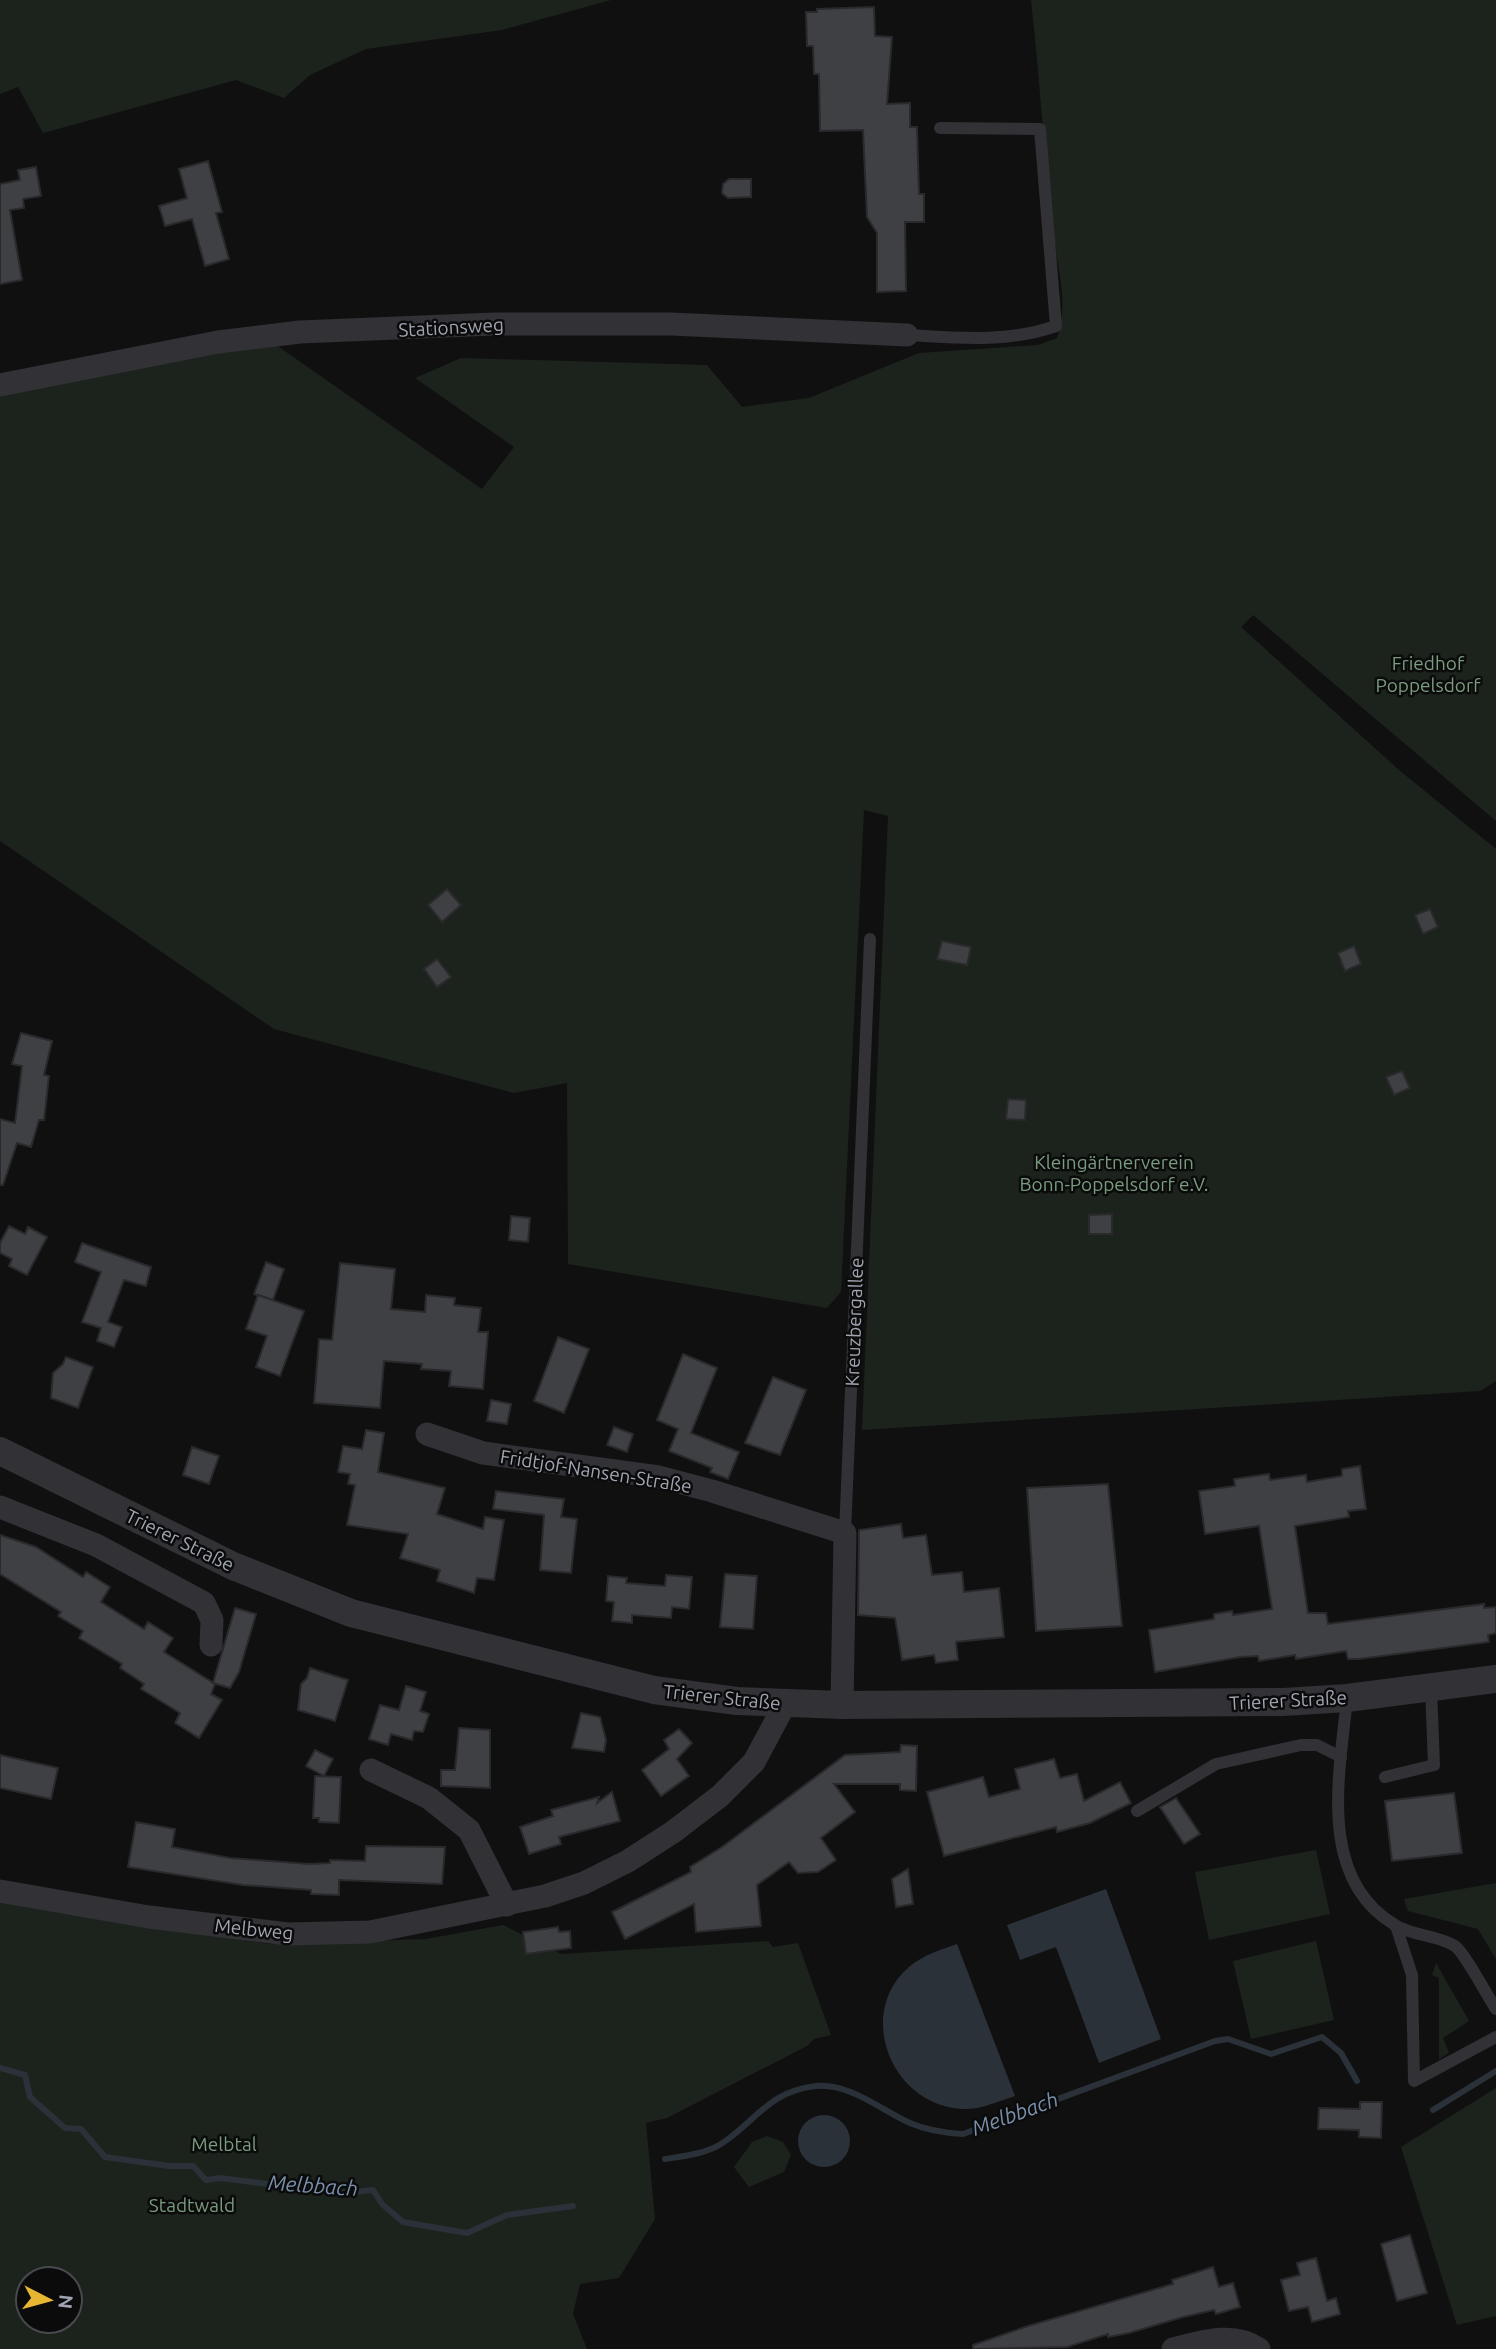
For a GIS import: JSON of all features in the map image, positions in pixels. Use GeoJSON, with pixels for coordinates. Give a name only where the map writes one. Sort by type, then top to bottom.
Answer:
{"type":"FeatureCollection","features":[{"type":"Feature","properties":{"kind":"street","name":"Stationsweg"},"geometry":{"type":"LineString","coordinates":[[0,385],[218,342],[311,331],[494,324],[671,324],[907,335]]}},
{"type":"Feature","properties":{"kind":"street","name":"Fridtjof-Nansen-Straße"},"geometry":{"type":"LineString","coordinates":[[427,1434],[483,1453],[659,1477],[712,1490],[845,1533]]}},
{"type":"Feature","properties":{"kind":"street","name":"Trierer Straße"},"geometry":{"type":"LineString","coordinates":[[2,1458],[264,1580],[351,1613],[654,1690],[696,1698],[842,1705],[1165,1704],[1347,1698],[1496,1679]]}},
{"type":"Feature","properties":{"kind":"street"},"geometry":{"type":"LineString","coordinates":[[0,1507],[96,1545],[204,1603],[212,1620],[211,1646]]}},
{"type":"Feature","properties":{"kind":"street","name":"Kreuzbergallee"},"geometry":{"type":"LineString","coordinates":[[842,1705],[845,1533]]}},
{"type":"Feature","properties":{"kind":"street","name":"Melbweg"},"geometry":{"type":"LineString","coordinates":[[0,1891],[149,1917],[288,1934],[370,1932],[507,1905],[584,1883],[628,1861],[673,1832],[720,1796],[754,1762],[785,1704]]}},
{"type":"Feature","properties":{"kind":"street"},"geometry":{"type":"LineString","coordinates":[[371,1770],[429,1798],[469,1830],[507,1905]]}},
{"type":"Feature","properties":{"kind":"street"},"geometry":{"type":"LineString","coordinates":[[1173,2349],[1215,2339],[1238,2340],[1259,2349]]}},
{"type":"Feature","properties":{"kind":"lane"},"geometry":{"type":"LineString","coordinates":[[907,335],[979,339],[1015,337],[1056,326],[1040,129],[940,128]]}},
{"type":"Feature","properties":{"kind":"lane","name":"Kreuzbergallee"},"geometry":{"type":"LineString","coordinates":[[845,1533],[870,939]]}},
{"type":"Feature","properties":{"kind":"lane"},"geometry":{"type":"LineString","coordinates":[[1385,1777],[1434,1765],[1432,1688]]}},
{"type":"Feature","properties":{"kind":"lane"},"geometry":{"type":"LineString","coordinates":[[1347,1698],[1336,1804],[1338,1835],[1365,1897],[1396,1926],[1457,1947],[1496,2009]]}},
{"type":"Feature","properties":{"kind":"lane"},"geometry":{"type":"LineString","coordinates":[[1137,1811],[1216,1764],[1301,1745],[1317,1745],[1341,1757]]}},
{"type":"Feature","properties":{"kind":"lane"},"geometry":{"type":"LineString","coordinates":[[1396,1926],[1412,1975],[1414,2081],[1496,2037]]}},
{"type":"Feature","properties":{"kind":"green space"},"geometry":{"type":"Polygon","coordinates":[[[0,0],[611,0],[502,30],[366,49],[310,75],[284,98],[236,80],[43,133],[18,87],[0,94],[0,0]]]}},
{"type":"Feature","properties":{"kind":"green space"},"geometry":{"type":"Polygon","coordinates":[[[1031,0],[1496,0],[1496,821],[1253,615],[1241,627],[1399,770],[1496,849],[1496,1381],[1480,1391],[862,1430],[888,816],[864,810],[841,1292],[827,1308],[568,1264],[567,1083],[514,1093],[274,1029],[0,841],[0,396],[272,342],[482,489],[514,447],[415,378],[461,358],[707,365],[742,407],[809,398],[919,353],[1038,345],[1057,338],[1062,312],[1062,287],[1051,207],[1031,0]]]}},
{"type":"Feature","properties":{"kind":"green space"},"geometry":{"type":"Polygon","coordinates":[[[1316,1850],[1330,1914],[1209,1940],[1195,1872],[1316,1850]]]}},
{"type":"Feature","properties":{"kind":"green space"},"geometry":{"type":"Polygon","coordinates":[[[1496,1883],[1496,1959],[1478,1929],[1408,1911],[1404,1899],[1496,1883]]]}},
{"type":"Feature","properties":{"kind":"green space","name":"Stadtwald"},"geometry":{"type":"Polygon","coordinates":[[[0,1901],[269,1944],[426,1939],[503,1925],[561,1954],[768,1941],[773,1947],[798,1943],[831,2035],[814,2039],[807,2046],[667,2118],[646,2123],[655,2219],[619,2278],[580,2284],[573,2314],[587,2349],[0,2349],[0,1901]]]}},
{"type":"Feature","properties":{"kind":"green space"},"geometry":{"type":"Polygon","coordinates":[[[1316,1941],[1334,2020],[1251,2039],[1233,1961],[1316,1941]]]}},
{"type":"Feature","properties":{"kind":"green space"},"geometry":{"type":"Polygon","coordinates":[[[1436,1963],[1469,2021],[1443,2038],[1449,2053],[1439,2059],[1439,1978],[1432,1975],[1436,1963]]]}},
{"type":"Feature","properties":{"kind":"green space"},"geometry":{"type":"Polygon","coordinates":[[[1496,2088],[1496,2316],[1457,2325],[1401,2147],[1496,2088]]]}},
{"type":"Feature","properties":{"kind":"green space"},"geometry":{"type":"Polygon","coordinates":[[[767,2136],[783,2142],[791,2155],[784,2172],[749,2187],[734,2167],[752,2142],[767,2136]]]}},
{"type":"Feature","properties":{"kind":"shaded area"},"geometry":{"type":"Polygon","coordinates":[[[1106,1889],[1161,2039],[1099,2063],[1056,1947],[1020,1960],[1007,1925],[1106,1889]]]}},
{"type":"Feature","properties":{"kind":"shaded area"},"geometry":{"type":"Polygon","coordinates":[[[957,1944],[1015,2096],[969,2109],[938,2104],[917,2092],[900,2075],[889,2054],[883,2031],[885,2008],[893,1986],[909,1967],[926,1956],[957,1944]]]}},
{"type":"Feature","properties":{"kind":"shaded area"},"geometry":{"type":"Polygon","coordinates":[[[824,2115],[843,2122],[850,2141],[843,2160],[824,2167],[805,2160],[798,2141],[805,2122],[824,2115]]]}},
{"type":"Feature","properties":{"kind":"building"},"geometry":{"type":"Polygon","coordinates":[[[874,7],[875,36],[892,37],[887,104],[910,103],[910,127],[917,127],[919,194],[924,194],[924,222],[905,222],[906,291],[877,292],[877,233],[867,217],[863,130],[820,131],[819,74],[814,74],[813,46],[807,46],[806,12],[817,12],[817,9],[874,7]]]}},
{"type":"Feature","properties":{"kind":"building"},"geometry":{"type":"Polygon","coordinates":[[[208,161],[222,212],[216,213],[229,259],[205,266],[192,219],[165,226],[159,206],[187,198],[179,169],[208,161]]]}},
{"type":"Feature","properties":{"kind":"building"},"geometry":{"type":"Polygon","coordinates":[[[36,167],[41,196],[23,199],[24,208],[10,210],[22,280],[0,284],[0,184],[20,180],[18,170],[36,167]]]}},
{"type":"Feature","properties":{"kind":"building"},"geometry":{"type":"Polygon","coordinates":[[[729,179],[751,179],[751,197],[728,198],[722,193],[723,184],[729,179]]]}},
{"type":"Feature","properties":{"kind":"building"},"geometry":{"type":"Polygon","coordinates":[[[447,889],[461,905],[442,922],[428,905],[447,889]]]}},
{"type":"Feature","properties":{"kind":"building"},"geometry":{"type":"Polygon","coordinates":[[[1430,909],[1438,927],[1423,934],[1415,915],[1430,909]]]}},
{"type":"Feature","properties":{"kind":"building"},"geometry":{"type":"Polygon","coordinates":[[[942,941],[971,947],[967,965],[937,959],[942,941]]]}},
{"type":"Feature","properties":{"kind":"building"},"geometry":{"type":"Polygon","coordinates":[[[1354,946],[1361,964],[1345,971],[1338,953],[1354,946]]]}},
{"type":"Feature","properties":{"kind":"building"},"geometry":{"type":"Polygon","coordinates":[[[437,959],[451,977],[437,987],[424,969],[437,959]]]}},
{"type":"Feature","properties":{"kind":"building"},"geometry":{"type":"Polygon","coordinates":[[[21,1033],[52,1041],[44,1075],[49,1076],[44,1120],[39,1120],[31,1147],[17,1143],[3,1185],[0,1185],[0,1119],[15,1123],[22,1066],[12,1064],[21,1033]]]}},
{"type":"Feature","properties":{"kind":"building"},"geometry":{"type":"Polygon","coordinates":[[[1402,1071],[1410,1088],[1394,1095],[1386,1077],[1402,1071]]]}},
{"type":"Feature","properties":{"kind":"building"},"geometry":{"type":"Polygon","coordinates":[[[1008,1099],[1026,1100],[1025,1120],[1006,1119],[1008,1099]]]}},
{"type":"Feature","properties":{"kind":"building"},"geometry":{"type":"Polygon","coordinates":[[[1112,1214],[1112,1234],[1089,1234],[1089,1215],[1112,1214]]]}},
{"type":"Feature","properties":{"kind":"building"},"geometry":{"type":"Polygon","coordinates":[[[511,1216],[530,1218],[528,1242],[509,1240],[511,1216]]]}},
{"type":"Feature","properties":{"kind":"building"},"geometry":{"type":"Polygon","coordinates":[[[9,1226],[25,1234],[28,1227],[47,1237],[27,1275],[9,1266],[12,1259],[0,1253],[0,1243],[9,1226]]]}},
{"type":"Feature","properties":{"kind":"building"},"geometry":{"type":"Polygon","coordinates":[[[82,1243],[151,1267],[146,1286],[124,1280],[108,1322],[122,1327],[114,1347],[97,1341],[101,1328],[82,1322],[101,1272],[75,1262],[82,1243]]]}},
{"type":"Feature","properties":{"kind":"building"},"geometry":{"type":"Polygon","coordinates":[[[266,1262],[284,1269],[273,1300],[254,1294],[266,1262]]]}},
{"type":"Feature","properties":{"kind":"building"},"geometry":{"type":"Polygon","coordinates":[[[340,1263],[395,1269],[391,1309],[425,1312],[426,1295],[455,1298],[454,1305],[481,1308],[478,1332],[488,1332],[483,1389],[449,1386],[451,1371],[421,1369],[422,1364],[384,1361],[380,1408],[314,1403],[319,1339],[332,1340],[340,1263]]]}},
{"type":"Feature","properties":{"kind":"building"},"geometry":{"type":"Polygon","coordinates":[[[258,1295],[304,1311],[280,1376],[256,1367],[267,1336],[246,1329],[258,1295]]]}},
{"type":"Feature","properties":{"kind":"building"},"geometry":{"type":"Polygon","coordinates":[[[558,1337],[589,1349],[564,1413],[534,1401],[558,1337]]]}},
{"type":"Feature","properties":{"kind":"building"},"geometry":{"type":"Polygon","coordinates":[[[683,1354],[717,1368],[691,1433],[739,1452],[728,1479],[710,1472],[712,1468],[669,1451],[678,1429],[657,1420],[683,1354]]]}},
{"type":"Feature","properties":{"kind":"building"},"geometry":{"type":"Polygon","coordinates":[[[66,1357],[93,1367],[78,1408],[51,1398],[53,1373],[66,1357]]]}},
{"type":"Feature","properties":{"kind":"building"},"geometry":{"type":"Polygon","coordinates":[[[773,1377],[806,1390],[780,1455],[745,1443],[773,1377]]]}},
{"type":"Feature","properties":{"kind":"building"},"geometry":{"type":"Polygon","coordinates":[[[491,1400],[511,1404],[507,1424],[487,1421],[491,1400]]]}},
{"type":"Feature","properties":{"kind":"building"},"geometry":{"type":"Polygon","coordinates":[[[614,1427],[633,1434],[627,1452],[607,1445],[614,1427]]]}},
{"type":"Feature","properties":{"kind":"building"},"geometry":{"type":"Polygon","coordinates":[[[366,1430],[384,1433],[378,1472],[445,1488],[437,1514],[483,1529],[485,1517],[504,1520],[494,1580],[477,1578],[474,1593],[437,1581],[440,1570],[400,1558],[408,1534],[347,1525],[355,1485],[348,1484],[350,1474],[338,1472],[343,1446],[362,1449],[366,1430]]]}},
{"type":"Feature","properties":{"kind":"building"},"geometry":{"type":"Polygon","coordinates":[[[192,1447],[219,1456],[209,1484],[183,1475],[192,1447]]]}},
{"type":"Feature","properties":{"kind":"building"},"geometry":{"type":"Polygon","coordinates":[[[1360,1466],[1366,1509],[1348,1511],[1349,1517],[1295,1526],[1308,1613],[1326,1613],[1328,1624],[1484,1604],[1484,1608],[1496,1607],[1496,1633],[1488,1635],[1489,1642],[1359,1659],[1348,1659],[1346,1651],[1296,1659],[1295,1655],[1259,1661],[1258,1656],[1240,1657],[1155,1672],[1149,1630],[1214,1619],[1214,1614],[1232,1611],[1233,1615],[1272,1609],[1259,1526],[1205,1534],[1199,1491],[1235,1486],[1234,1479],[1269,1474],[1270,1480],[1306,1475],[1307,1482],[1342,1476],[1342,1469],[1360,1466]]]}},
{"type":"Feature","properties":{"kind":"building"},"geometry":{"type":"Polygon","coordinates":[[[1108,1484],[1122,1626],[1036,1631],[1027,1488],[1108,1484]]]}},
{"type":"Feature","properties":{"kind":"building"},"geometry":{"type":"Polygon","coordinates":[[[496,1491],[564,1499],[561,1517],[577,1519],[571,1573],[540,1570],[544,1515],[493,1509],[496,1491]]]}},
{"type":"Feature","properties":{"kind":"building"},"geometry":{"type":"Polygon","coordinates":[[[901,1524],[903,1538],[926,1535],[932,1575],[962,1572],[964,1592],[999,1588],[1004,1637],[956,1642],[958,1660],[936,1663],[934,1655],[902,1660],[895,1618],[858,1615],[859,1530],[901,1524]]]}},
{"type":"Feature","properties":{"kind":"building"},"geometry":{"type":"Polygon","coordinates":[[[0,1535],[36,1547],[83,1577],[86,1572],[110,1587],[101,1602],[144,1629],[148,1622],[173,1638],[164,1652],[215,1684],[211,1694],[222,1700],[199,1738],[175,1723],[180,1713],[141,1689],[144,1684],[120,1668],[122,1664],[79,1638],[83,1631],[58,1616],[61,1612],[0,1574],[0,1535]]]}},
{"type":"Feature","properties":{"kind":"building"},"geometry":{"type":"Polygon","coordinates":[[[725,1574],[757,1576],[753,1629],[720,1627],[725,1574]]]}},
{"type":"Feature","properties":{"kind":"building"},"geometry":{"type":"Polygon","coordinates":[[[666,1575],[692,1577],[689,1609],[672,1607],[671,1618],[632,1615],[632,1623],[612,1621],[614,1602],[606,1601],[608,1576],[627,1578],[626,1583],[665,1586],[666,1575]]]}},
{"type":"Feature","properties":{"kind":"building"},"geometry":{"type":"Polygon","coordinates":[[[235,1608],[256,1614],[239,1672],[230,1688],[213,1683],[235,1608]]]}},
{"type":"Feature","properties":{"kind":"building"},"geometry":{"type":"Polygon","coordinates":[[[310,1668],[348,1680],[335,1721],[298,1710],[301,1684],[307,1678],[310,1668]]]}},
{"type":"Feature","properties":{"kind":"building"},"geometry":{"type":"Polygon","coordinates":[[[406,1686],[426,1692],[420,1711],[429,1714],[423,1732],[414,1731],[412,1740],[391,1734],[388,1745],[369,1739],[380,1705],[399,1710],[406,1686]]]}},
{"type":"Feature","properties":{"kind":"building"},"geometry":{"type":"Polygon","coordinates":[[[581,1713],[600,1717],[606,1740],[604,1752],[572,1748],[581,1713]]]}},
{"type":"Feature","properties":{"kind":"building"},"geometry":{"type":"Polygon","coordinates":[[[459,1728],[490,1730],[490,1788],[441,1786],[441,1770],[455,1770],[459,1728]]]}},
{"type":"Feature","properties":{"kind":"building"},"geometry":{"type":"Polygon","coordinates":[[[679,1729],[692,1743],[677,1759],[689,1776],[661,1796],[642,1770],[669,1749],[664,1740],[679,1729]]]}},
{"type":"Feature","properties":{"kind":"building"},"geometry":{"type":"Polygon","coordinates":[[[901,1745],[917,1746],[916,1791],[900,1790],[900,1784],[834,1784],[855,1812],[821,1838],[836,1860],[818,1872],[798,1873],[789,1862],[757,1885],[761,1926],[696,1932],[694,1904],[625,1939],[612,1912],[691,1872],[690,1867],[722,1847],[845,1755],[900,1752],[901,1745]]]}},
{"type":"Feature","properties":{"kind":"building"},"geometry":{"type":"Polygon","coordinates":[[[315,1750],[333,1759],[324,1776],[306,1766],[315,1750]]]}},
{"type":"Feature","properties":{"kind":"building"},"geometry":{"type":"Polygon","coordinates":[[[0,1755],[58,1768],[51,1799],[0,1788],[0,1755]]]}},
{"type":"Feature","properties":{"kind":"building"},"geometry":{"type":"Polygon","coordinates":[[[1054,1759],[1060,1778],[1077,1774],[1084,1801],[1120,1782],[1131,1803],[1090,1823],[1057,1832],[1056,1827],[944,1856],[927,1792],[983,1777],[989,1797],[1020,1789],[1015,1769],[1054,1759]]]}},
{"type":"Feature","properties":{"kind":"building"},"geometry":{"type":"Polygon","coordinates":[[[315,1776],[341,1777],[339,1823],[319,1822],[319,1818],[313,1818],[315,1776]]]}},
{"type":"Feature","properties":{"kind":"building"},"geometry":{"type":"Polygon","coordinates":[[[612,1792],[620,1821],[559,1837],[561,1844],[529,1854],[520,1827],[553,1816],[551,1810],[599,1797],[597,1803],[612,1792]]]}},
{"type":"Feature","properties":{"kind":"building"},"geometry":{"type":"Polygon","coordinates":[[[1454,1793],[1462,1853],[1392,1861],[1385,1801],[1454,1793]]]}},
{"type":"Feature","properties":{"kind":"building"},"geometry":{"type":"Polygon","coordinates":[[[1176,1798],[1200,1834],[1184,1844],[1160,1807],[1176,1798]]]}},
{"type":"Feature","properties":{"kind":"building"},"geometry":{"type":"Polygon","coordinates":[[[136,1822],[175,1829],[172,1847],[230,1858],[330,1863],[330,1860],[365,1861],[366,1846],[445,1847],[442,1884],[339,1880],[339,1895],[311,1894],[311,1890],[243,1885],[128,1867],[136,1822]]]}},
{"type":"Feature","properties":{"kind":"building"},"geometry":{"type":"Polygon","coordinates":[[[908,1869],[913,1904],[896,1907],[892,1879],[908,1869]]]}},
{"type":"Feature","properties":{"kind":"building"},"geometry":{"type":"Polygon","coordinates":[[[558,1927],[559,1932],[570,1931],[571,1948],[526,1954],[523,1932],[558,1927]]]}},
{"type":"Feature","properties":{"kind":"building"},"geometry":{"type":"Polygon","coordinates":[[[1360,2102],[1382,2102],[1381,2138],[1359,2137],[1359,2130],[1318,2129],[1319,2108],[1360,2109],[1360,2102]]]}},
{"type":"Feature","properties":{"kind":"building"},"geometry":{"type":"Polygon","coordinates":[[[1410,2235],[1427,2293],[1397,2301],[1381,2244],[1410,2235]]]}},
{"type":"Feature","properties":{"kind":"building"},"geometry":{"type":"Polygon","coordinates":[[[1316,2258],[1327,2301],[1336,2298],[1340,2314],[1312,2322],[1308,2307],[1289,2311],[1281,2280],[1300,2275],[1297,2263],[1316,2258]]]}},
{"type":"Feature","properties":{"kind":"building"},"geometry":{"type":"Polygon","coordinates":[[[1213,2267],[1219,2287],[1233,2283],[1240,2307],[1216,2314],[1214,2310],[1183,2317],[1129,2333],[1108,2337],[1108,2334],[1067,2347],[973,2349],[973,2345],[1028,2326],[1173,2284],[1172,2280],[1213,2267]]]}},
{"type":"Feature","properties":{"kind":"waterway","name":"Melbbach"},"geometry":{"type":"LineString","coordinates":[[665,2159],[694,2154],[721,2144],[775,2100],[800,2089],[816,2086],[841,2089],[865,2098],[916,2125],[936,2131],[963,2134],[1215,2041],[1228,2039],[1271,2054],[1322,2037],[1341,2053],[1357,2081]]}},
{"type":"Feature","properties":{"kind":"waterway","name":"Melbbach"},"geometry":{"type":"LineString","coordinates":[[0,2068],[25,2075],[30,2097],[65,2128],[81,2129],[105,2157],[169,2166],[193,2166],[206,2180],[220,2178],[341,2193],[373,2190],[382,2204],[403,2222],[467,2233],[507,2215],[573,2206]]}},
{"type":"Feature","properties":{"kind":"waterway","name":"Melbbach"},"geometry":{"type":"LineString","coordinates":[[1433,2110],[1496,2071]]}},
{"type":"Feature","properties":{"kind":"park label","name":"Friedhof Poppelsdorf"},"geometry":{"type":"Point","coordinates":[1428,674]}},
{"type":"Feature","properties":{"kind":"park label","name":"Kleingärtnerverein Bonn-Poppelsdorf e.V."},"geometry":{"type":"Point","coordinates":[1114,1173]}},
{"type":"Feature","properties":{"kind":"park label","name":"Melbtal"},"geometry":{"type":"Point","coordinates":[224,2144]}}]}
